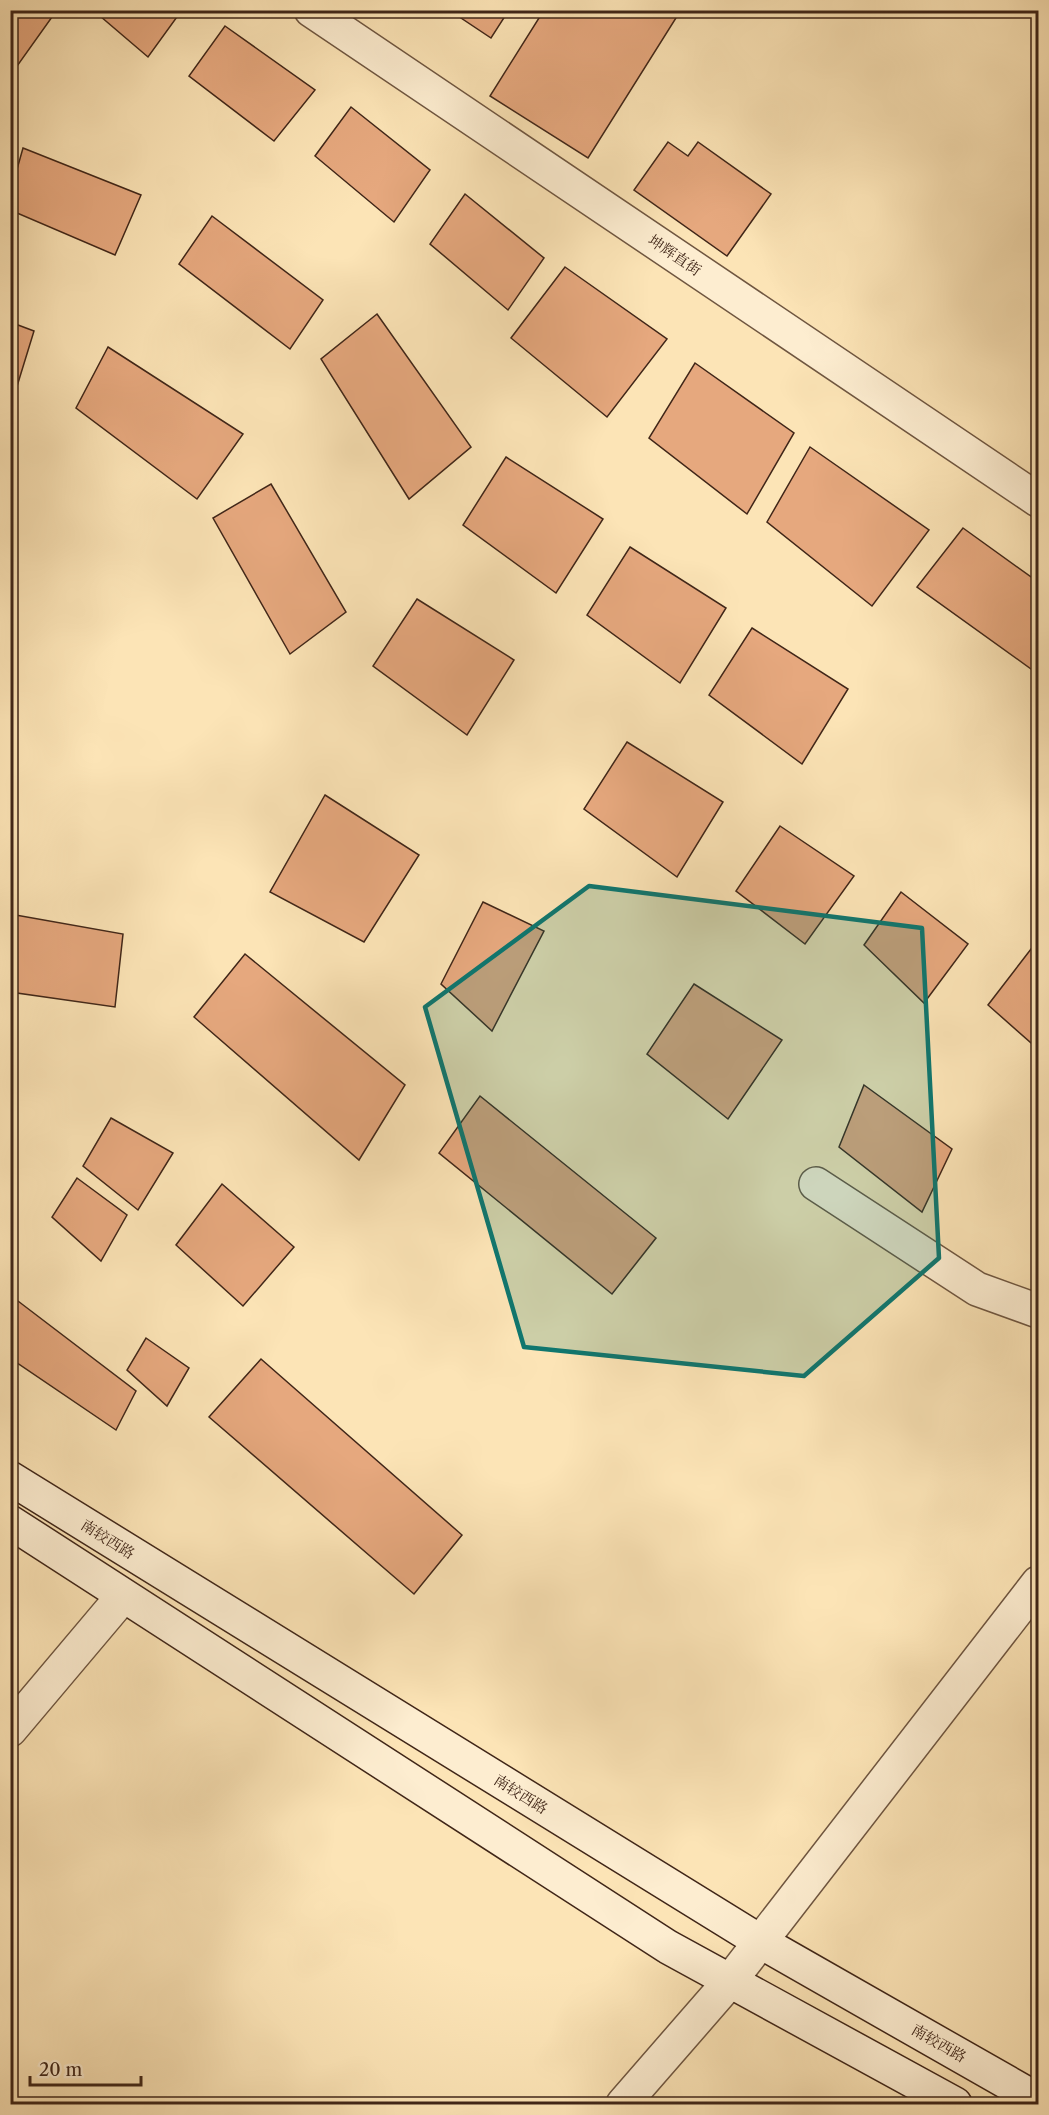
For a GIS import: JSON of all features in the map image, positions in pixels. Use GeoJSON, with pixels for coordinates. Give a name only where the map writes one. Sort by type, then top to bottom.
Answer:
{"type":"FeatureCollection","features":[{"type":"Feature","properties":{"kind":"main road","name":"坤辉直街"},"geometry":{"type":"LineString","coordinates":[[311,10],[1038,500]]}},
{"type":"Feature","properties":{"kind":"main road"},"geometry":{"type":"LineString","coordinates":[[816,1184],[977,1289],[1038,1311]]}},
{"type":"Feature","properties":{"kind":"main road","name":"南较西路"},"geometry":{"type":"LineString","coordinates":[[10,1478],[761,1942],[1038,2100]]}},
{"type":"Feature","properties":{"kind":"main road"},"geometry":{"type":"LineString","coordinates":[[10,1522],[668,1947],[955,2104]]}},
{"type":"Feature","properties":{"kind":"main road"},"geometry":{"type":"LineString","coordinates":[[622,2104],[730,1981],[1038,1583]]}},
{"type":"Feature","properties":{"kind":"main road"},"geometry":{"type":"LineString","coordinates":[[10,1730],[123,1596]]}},
{"type":"Feature","properties":{"kind":"highlighted area"},"geometry":{"type":"Polygon","coordinates":[[[589,886],[922,928],[939,1258],[804,1376],[524,1347],[425,1007],[589,886]]]}},
{"type":"Feature","properties":{"kind":"building"},"geometry":{"type":"Polygon","coordinates":[[[10,10],[57,10],[10,76],[10,10]]]}},
{"type":"Feature","properties":{"kind":"building"},"geometry":{"type":"Polygon","coordinates":[[[93,10],[182,10],[148,57],[93,10]]]}},
{"type":"Feature","properties":{"kind":"building"},"geometry":{"type":"Polygon","coordinates":[[[449,10],[509,10],[491,38],[449,10]]]}},
{"type":"Feature","properties":{"kind":"building"},"geometry":{"type":"Polygon","coordinates":[[[544,10],[681,10],[588,158],[490,96],[544,10]]]}},
{"type":"Feature","properties":{"kind":"building"},"geometry":{"type":"Polygon","coordinates":[[[225,26],[315,90],[274,141],[189,76],[225,26]]]}},
{"type":"Feature","properties":{"kind":"building"},"geometry":{"type":"Polygon","coordinates":[[[351,107],[430,170],[394,222],[315,156],[351,107]]]}},
{"type":"Feature","properties":{"kind":"building"},"geometry":{"type":"Polygon","coordinates":[[[668,142],[688,156],[698,142],[771,194],[727,256],[634,190],[668,142]]]}},
{"type":"Feature","properties":{"kind":"building"},"geometry":{"type":"Polygon","coordinates":[[[23,148],[141,195],[115,255],[10,210],[10,194],[23,148]]]}},
{"type":"Feature","properties":{"kind":"building"},"geometry":{"type":"Polygon","coordinates":[[[465,194],[544,258],[508,310],[430,244],[465,194]]]}},
{"type":"Feature","properties":{"kind":"building"},"geometry":{"type":"Polygon","coordinates":[[[212,216],[323,300],[290,349],[179,264],[212,216]]]}},
{"type":"Feature","properties":{"kind":"building"},"geometry":{"type":"Polygon","coordinates":[[[565,267],[667,339],[607,417],[511,338],[565,267]]]}},
{"type":"Feature","properties":{"kind":"building"},"geometry":{"type":"Polygon","coordinates":[[[377,314],[471,447],[409,499],[321,359],[377,314]]]}},
{"type":"Feature","properties":{"kind":"building"},"geometry":{"type":"Polygon","coordinates":[[[10,322],[34,331],[14,396],[10,395],[10,322]]]}},
{"type":"Feature","properties":{"kind":"building"},"geometry":{"type":"Polygon","coordinates":[[[108,347],[243,434],[197,499],[76,408],[108,347]]]}},
{"type":"Feature","properties":{"kind":"building"},"geometry":{"type":"Polygon","coordinates":[[[695,363],[794,433],[747,514],[649,438],[695,363]]]}},
{"type":"Feature","properties":{"kind":"building"},"geometry":{"type":"Polygon","coordinates":[[[810,447],[929,530],[872,606],[767,522],[810,447]]]}},
{"type":"Feature","properties":{"kind":"building"},"geometry":{"type":"Polygon","coordinates":[[[506,457],[603,519],[556,593],[463,525],[506,457]]]}},
{"type":"Feature","properties":{"kind":"building"},"geometry":{"type":"Polygon","coordinates":[[[271,484],[346,612],[290,654],[213,518],[271,484]]]}},
{"type":"Feature","properties":{"kind":"building"},"geometry":{"type":"Polygon","coordinates":[[[963,528],[1038,582],[1038,674],[917,587],[963,528]]]}},
{"type":"Feature","properties":{"kind":"building"},"geometry":{"type":"Polygon","coordinates":[[[630,547],[726,608],[680,683],[587,615],[630,547]]]}},
{"type":"Feature","properties":{"kind":"building"},"geometry":{"type":"Polygon","coordinates":[[[417,599],[514,660],[467,735],[373,666],[417,599]]]}},
{"type":"Feature","properties":{"kind":"building"},"geometry":{"type":"Polygon","coordinates":[[[752,628],[848,689],[802,764],[709,695],[752,628]]]}},
{"type":"Feature","properties":{"kind":"building"},"geometry":{"type":"Polygon","coordinates":[[[627,742],[723,802],[677,877],[584,809],[627,742]]]}},
{"type":"Feature","properties":{"kind":"building"},"geometry":{"type":"Polygon","coordinates":[[[325,795],[419,855],[364,942],[270,892],[325,795]]]}},
{"type":"Feature","properties":{"kind":"building"},"geometry":{"type":"Polygon","coordinates":[[[780,826],[854,876],[805,944],[736,891],[780,826]]]}},
{"type":"Feature","properties":{"kind":"building"},"geometry":{"type":"Polygon","coordinates":[[[901,892],[968,944],[924,1003],[864,945],[901,892]]]}},
{"type":"Feature","properties":{"kind":"building"},"geometry":{"type":"Polygon","coordinates":[[[483,902],[544,931],[492,1031],[441,984],[483,902]]]}},
{"type":"Feature","properties":{"kind":"building"},"geometry":{"type":"Polygon","coordinates":[[[10,914],[123,934],[115,1007],[10,992],[10,914]]]}},
{"type":"Feature","properties":{"kind":"building"},"geometry":{"type":"Polygon","coordinates":[[[1038,940],[1038,1049],[988,1005],[1038,940]]]}},
{"type":"Feature","properties":{"kind":"building"},"geometry":{"type":"Polygon","coordinates":[[[245,954],[405,1085],[359,1160],[194,1017],[245,954]]]}},
{"type":"Feature","properties":{"kind":"building"},"geometry":{"type":"Polygon","coordinates":[[[694,984],[782,1040],[728,1119],[647,1054],[694,984]]]}},
{"type":"Feature","properties":{"kind":"building"},"geometry":{"type":"Polygon","coordinates":[[[864,1085],[952,1149],[922,1212],[839,1147],[864,1085]]]}},
{"type":"Feature","properties":{"kind":"building"},"geometry":{"type":"Polygon","coordinates":[[[480,1096],[656,1238],[612,1294],[439,1153],[480,1096]]]}},
{"type":"Feature","properties":{"kind":"building"},"geometry":{"type":"Polygon","coordinates":[[[111,1118],[173,1153],[138,1210],[83,1166],[111,1118]]]}},
{"type":"Feature","properties":{"kind":"building"},"geometry":{"type":"Polygon","coordinates":[[[77,1178],[127,1215],[101,1261],[52,1217],[77,1178]]]}},
{"type":"Feature","properties":{"kind":"building"},"geometry":{"type":"Polygon","coordinates":[[[222,1184],[294,1247],[243,1306],[176,1245],[222,1184]]]}},
{"type":"Feature","properties":{"kind":"building"},"geometry":{"type":"Polygon","coordinates":[[[14,1298],[136,1391],[116,1430],[10,1358],[10,1302],[14,1298]]]}},
{"type":"Feature","properties":{"kind":"building"},"geometry":{"type":"Polygon","coordinates":[[[146,1338],[189,1368],[167,1406],[127,1370],[146,1338]]]}},
{"type":"Feature","properties":{"kind":"building"},"geometry":{"type":"Polygon","coordinates":[[[261,1359],[462,1535],[414,1594],[209,1417],[261,1359]]]}}]}
